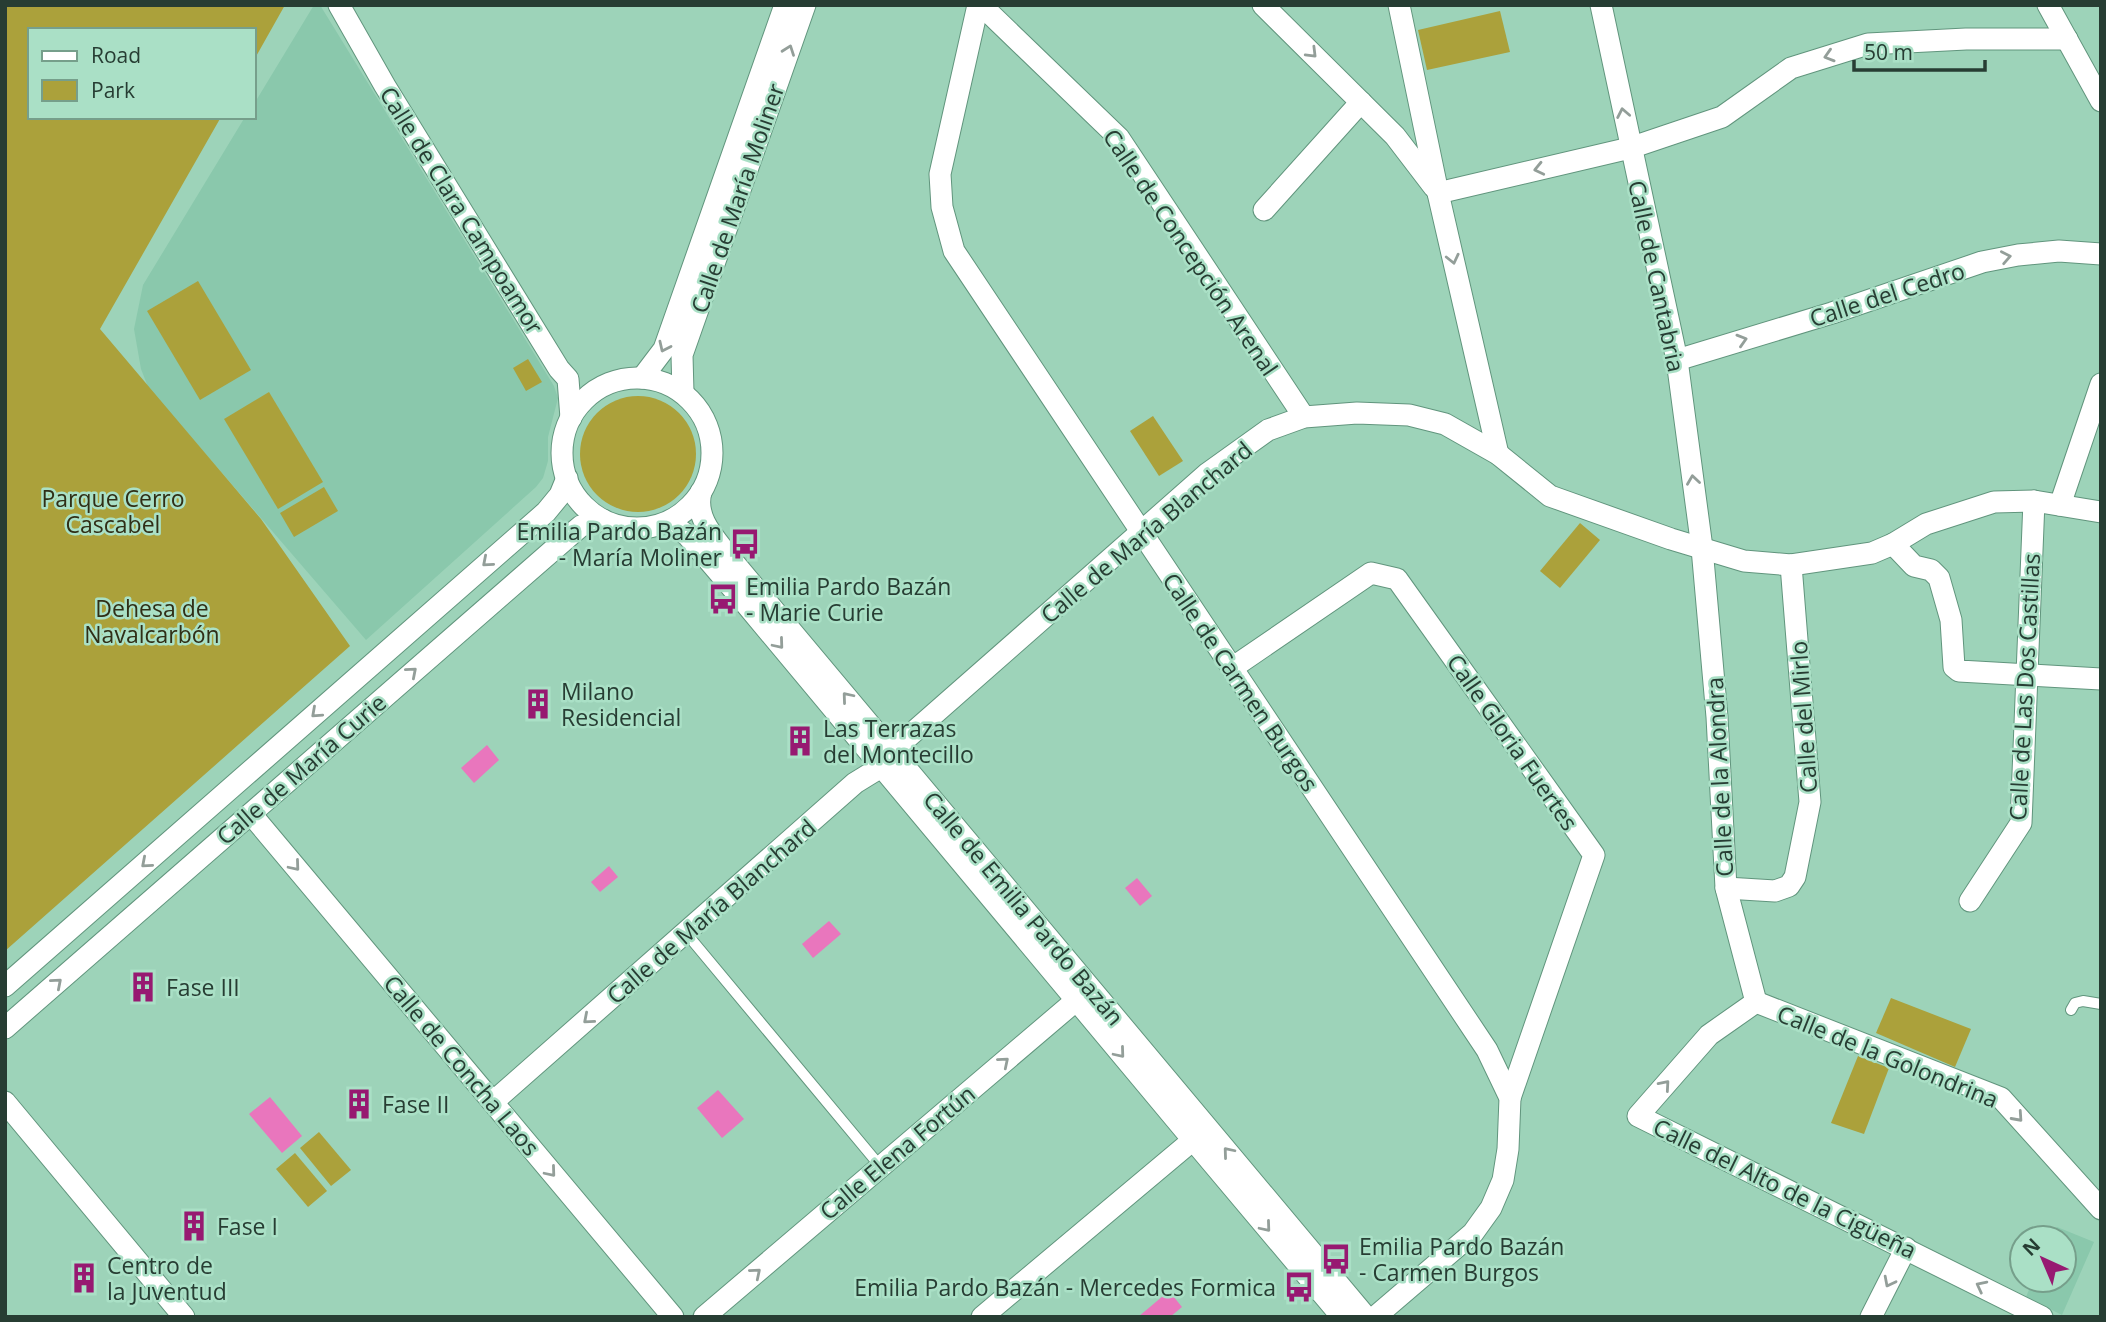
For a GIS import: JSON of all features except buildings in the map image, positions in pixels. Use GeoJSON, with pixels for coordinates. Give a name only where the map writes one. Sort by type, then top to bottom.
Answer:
{"type":"FeatureCollection","features":[{"type":"Feature","properties":{"kind":"street","name":"Calle de Clara Campoamor"},"geometry":{"type":"LineString","coordinates":[[339,5],[385,86],[559,369],[568,379]]}},
{"type":"Feature","properties":{"kind":"street","name":"Calle de María Moliner"},"geometry":{"type":"LineString","coordinates":[[642,378],[664,349],[785,5]]}},
{"type":"Feature","properties":{"kind":"street","name":"Calle de María Moliner"},"geometry":{"type":"LineString","coordinates":[[683,393],[682,355],[805,5]]}},
{"type":"Feature","properties":{"kind":"street","name":"Calle de Concepción Arenal"},"geometry":{"type":"LineString","coordinates":[[980,5],[1119,138],[1304,417]]}},
{"type":"Feature","properties":{"kind":"street","name":"Calle de Carmen Burgos"},"geometry":{"type":"LineString","coordinates":[[980,5],[940,174],[942,207],[954,251],[1487,1050],[1510,1098],[1508,1149],[1503,1180],[1491,1208],[1473,1233],[1375,1317]]}},
{"type":"Feature","properties":{"kind":"street"},"geometry":{"type":"LineString","coordinates":[[1263,5],[1395,136],[1438,193]]}},
{"type":"Feature","properties":{"kind":"street"},"geometry":{"type":"LineString","coordinates":[[1399,5],[1438,193],[1498,454]]}},
{"type":"Feature","properties":{"kind":"street","name":"Calle de Cantabria"},"geometry":{"type":"LineString","coordinates":[[1601,5],[1677,360],[1702,548]]}},
{"type":"Feature","properties":{"kind":"street"},"geometry":{"type":"LineString","coordinates":[[2048,5],[2101,101]]}},
{"type":"Feature","properties":{"kind":"street"},"geometry":{"type":"LineString","coordinates":[[1438,193],[1630,148],[1722,117],[1791,68],[1868,44],[1966,39],[2067,39]]}},
{"type":"Feature","properties":{"kind":"street"},"geometry":{"type":"LineString","coordinates":[[1264,210],[1361,102]]}},
{"type":"Feature","properties":{"kind":"street"},"geometry":{"type":"LineString","coordinates":[[1395,136],[1423,123]]}},
{"type":"Feature","properties":{"kind":"street","name":"Calle del Cedro"},"geometry":{"type":"LineString","coordinates":[[1677,360],[1832,313],[1982,262],[2059,251],[2101,254]]}},
{"type":"Feature","properties":{"kind":"street"},"geometry":{"type":"LineString","coordinates":[[571,418],[589,396],[603,387],[626,379],[642,378],[664,383],[683,393],[699,409],[708,429],[712,450],[710,472],[701,492],[687,509],[668,522],[635,528],[603,520],[581,502],[567,478],[563,448],[571,418],[568,379],[603,387]]}},
{"type":"Feature","properties":{"kind":"street"},"geometry":{"type":"LineString","coordinates":[[2060,505],[2101,384]]}},
{"type":"Feature","properties":{"kind":"street","name":"Calle de María Blanchard"},"geometry":{"type":"LineString","coordinates":[[493,1102],[1208,473],[1268,430],[1304,417],[1357,413],[1409,415],[1445,424],[1498,454],[1550,496],[1671,539],[1744,561],[1791,565],[1872,553],[1926,524],[1994,502],[2034,501],[2101,512]]}},
{"type":"Feature","properties":{"kind":"street","name":"Calle de María Curie"},"geometry":{"type":"LineString","coordinates":[[5,986],[546,512],[560,495],[567,478]]}},
{"type":"Feature","properties":{"kind":"street","name":"Calle de Emilia Pardo Bazán"},"geometry":{"type":"LineString","coordinates":[[701,492],[700,508],[708,530],[886,759],[890,768],[909,786],[936,802],[1193,1140],[1342,1317]]}},
{"type":"Feature","properties":{"kind":"street","name":"Calle de Las Dos Castillas"},"geometry":{"type":"LineString","coordinates":[[1970,901],[2021,823],[2034,501]]}},
{"type":"Feature","properties":{"kind":"street","name":"Calle de María Curie"},"geometry":{"type":"LineString","coordinates":[[5,1028],[568,537],[581,526],[603,520]]}},
{"type":"Feature","properties":{"kind":"street","name":"Calle de Emilia Pardo Bazán"},"geometry":{"type":"LineString","coordinates":[[668,522],[687,535],[886,759],[1084,994],[1366,1317]]}},
{"type":"Feature","properties":{"kind":"street"},"geometry":{"type":"LineString","coordinates":[[1893,544],[1914,566],[1931,570],[1939,578],[1951,620],[1954,667],[1959,671],[2101,679]]}},
{"type":"Feature","properties":{"kind":"street","name":"Calle de la Alondra"},"geometry":{"type":"LineString","coordinates":[[1702,548],[1717,717],[1726,888],[1756,1002]]}},
{"type":"Feature","properties":{"kind":"street","name":"Calle del Mirlo"},"geometry":{"type":"LineString","coordinates":[[1726,888],[1775,891],[1789,886],[1795,877],[1810,802],[1791,565]]}},
{"type":"Feature","properties":{"kind":"street","name":"Calle Gloria Fuertes"},"geometry":{"type":"LineString","coordinates":[[1232,668],[1371,573],[1397,579],[1594,855],[1510,1098]]}},
{"type":"Feature","properties":{"kind":"street","name":"Calle de Concha Laos"},"geometry":{"type":"LineString","coordinates":[[251,814],[673,1317]]}},
{"type":"Feature","properties":{"kind":"street","name":"Calle Elena Fortún"},"geometry":{"type":"LineString","coordinates":[[704,1317],[1084,994]]}},
{"type":"Feature","properties":{"kind":"street","name":"Calle de la Golondrina"},"geometry":{"type":"LineString","coordinates":[[1756,1002],[2001,1098],[2101,1209]]}},
{"type":"Feature","properties":{"kind":"street","name":"Calle del Alto de la Cigüeña"},"geometry":{"type":"LineString","coordinates":[[1756,1002],[1709,1035],[1638,1116],[2042,1317]]}},
{"type":"Feature","properties":{"kind":"street"},"geometry":{"type":"LineString","coordinates":[[5,1102],[184,1317]]}},
{"type":"Feature","properties":{"kind":"street"},"geometry":{"type":"LineString","coordinates":[[982,1317],[1193,1140]]}},
{"type":"Feature","properties":{"kind":"street"},"geometry":{"type":"LineString","coordinates":[[1871,1317],[1906,1248]]}},
{"type":"Feature","properties":{"kind":"lane"},"geometry":{"type":"LineString","coordinates":[[686,933],[880,1167]]}},
{"type":"Feature","properties":{"kind":"lane"},"geometry":{"type":"LineString","coordinates":[[2071,1010],[2075,1003],[2083,1001],[2101,1004]]}},
{"type":"Feature","properties":{"kind":"shaded area"},"geometry":{"type":"Polygon","coordinates":[[[314,5],[320,5],[554,386],[558,398],[548,437],[548,461],[543,478],[536,487],[366,640],[148,387],[141,369],[134,329],[143,285],[244,119],[256,119],[256,101],[314,5]]]}},
{"type":"Feature","properties":{"kind":"shaded area"},"geometry":{"type":"Polygon","coordinates":[[[487,745],[499,760],[474,783],[461,768],[487,745]]]}},
{"type":"Feature","properties":{"kind":"shaded area"},"geometry":{"type":"Polygon","coordinates":[[[609,866],[618,877],[600,892],[591,882],[609,866]]]}},
{"type":"Feature","properties":{"kind":"shaded area"},"geometry":{"type":"Polygon","coordinates":[[[1137,878],[1152,896],[1140,906],[1125,888],[1137,878]]]}},
{"type":"Feature","properties":{"kind":"shaded area"},"geometry":{"type":"Polygon","coordinates":[[[829,921],[841,934],[813,958],[802,944],[829,921]]]}},
{"type":"Feature","properties":{"kind":"shaded area"},"geometry":{"type":"Polygon","coordinates":[[[718,1090],[744,1119],[722,1138],[697,1108],[718,1090]]]}},
{"type":"Feature","properties":{"kind":"shaded area"},"geometry":{"type":"Polygon","coordinates":[[[270,1097],[302,1136],[282,1153],[249,1114],[270,1097]]]}},
{"type":"Feature","properties":{"kind":"shaded area"},"geometry":{"type":"Polygon","coordinates":[[[2078,1236],[2094,1242],[2078,1278],[2078,1236]]]}},
{"type":"Feature","properties":{"kind":"shaded area"},"geometry":{"type":"Polygon","coordinates":[[[1169,1291],[1182,1307],[1170,1317],[1138,1317],[1169,1291]]]}},
{"type":"Feature","properties":{"kind":"shaded area"},"geometry":{"type":"Polygon","coordinates":[[[2027,1294],[2071,1294],[2062,1315],[2026,1297],[2027,1294]]]}},
{"type":"Feature","properties":{"kind":"green space","name":"Dehesa de Navalcarbón"},"geometry":{"type":"Polygon","coordinates":[[[5,5],[285,5],[256,56],[256,28],[28,28],[28,119],[220,119],[100,329],[261,519],[350,646],[5,951],[5,5]]]}},
{"type":"Feature","properties":{"kind":"green space"},"geometry":{"type":"Polygon","coordinates":[[[1500,11],[1510,52],[1427,70],[1418,30],[1500,11]]]}},
{"type":"Feature","properties":{"kind":"green space"},"geometry":{"type":"Polygon","coordinates":[[[198,281],[251,370],[200,400],[147,311],[198,281]]]}},
{"type":"Feature","properties":{"kind":"green space"},"geometry":{"type":"Polygon","coordinates":[[[528,359],[542,382],[526,391],[513,368],[528,359]]]}},
{"type":"Feature","properties":{"kind":"green space"},"geometry":{"type":"Polygon","coordinates":[[[269,392],[323,482],[278,509],[224,419],[269,392]]]}},
{"type":"Feature","properties":{"kind":"green space"},"geometry":{"type":"Polygon","coordinates":[[[638,396],[660,401],[679,413],[691,432],[696,454],[691,476],[679,495],[660,507],[638,512],[616,507],[597,495],[585,476],[580,454],[585,432],[597,413],[616,401],[638,396]]]}},
{"type":"Feature","properties":{"kind":"green space"},"geometry":{"type":"Polygon","coordinates":[[[1153,416],[1183,461],[1159,476],[1130,431],[1153,416]]]}},
{"type":"Feature","properties":{"kind":"green space"},"geometry":{"type":"Polygon","coordinates":[[[324,487],[338,511],[294,537],[280,513],[324,487]]]}},
{"type":"Feature","properties":{"kind":"green space"},"geometry":{"type":"Polygon","coordinates":[[[1580,523],[1600,540],[1560,588],[1540,571],[1580,523]]]}},
{"type":"Feature","properties":{"kind":"green space"},"geometry":{"type":"Polygon","coordinates":[[[1891,998],[1971,1029],[1955,1067],[1876,1033],[1891,998]]]}},
{"type":"Feature","properties":{"kind":"green space"},"geometry":{"type":"Polygon","coordinates":[[[1858,1056],[1889,1068],[1864,1134],[1831,1123],[1858,1056]]]}},
{"type":"Feature","properties":{"kind":"green space"},"geometry":{"type":"Polygon","coordinates":[[[319,1132],[351,1170],[331,1186],[300,1148],[319,1132]]]}},
{"type":"Feature","properties":{"kind":"green space"},"geometry":{"type":"Polygon","coordinates":[[[295,1153],[327,1191],[308,1207],[276,1169],[295,1153]]]}},
{"type":"Feature","properties":{"kind":"place","name":"Emilia Pardo Bazán - María Moliner"},"geometry":{"type":"Point","coordinates":[745,544]}},
{"type":"Feature","properties":{"kind":"place","name":"Emilia Pardo Bazán - Marie Curie"},"geometry":{"type":"Point","coordinates":[723,599]}},
{"type":"Feature","properties":{"kind":"place","name":"Milano Residencial"},"geometry":{"type":"Point","coordinates":[538,704]}},
{"type":"Feature","properties":{"kind":"place","name":"Las Terrazas del Montecillo"},"geometry":{"type":"Point","coordinates":[800,741]}},
{"type":"Feature","properties":{"kind":"place","name":"Fase III"},"geometry":{"type":"Point","coordinates":[143,987]}},
{"type":"Feature","properties":{"kind":"place","name":"Fase II"},"geometry":{"type":"Point","coordinates":[359,1104]}},
{"type":"Feature","properties":{"kind":"place","name":"Fase I"},"geometry":{"type":"Point","coordinates":[194,1226]}},
{"type":"Feature","properties":{"kind":"place","name":"Emilia Pardo Bazán - Carmen Burgos"},"geometry":{"type":"Point","coordinates":[1336,1259]}},
{"type":"Feature","properties":{"kind":"place","name":"Centro de la Juventud"},"geometry":{"type":"Point","coordinates":[84,1278]}},
{"type":"Feature","properties":{"kind":"place","name":"Emilia Pardo Bazán - Mercedes Formica"},"geometry":{"type":"Point","coordinates":[1299,1287]}},
{"type":"Feature","properties":{"kind":"park label","name":"Parque Cerro Cascabel"},"geometry":{"type":"Point","coordinates":[113,511]}}]}
